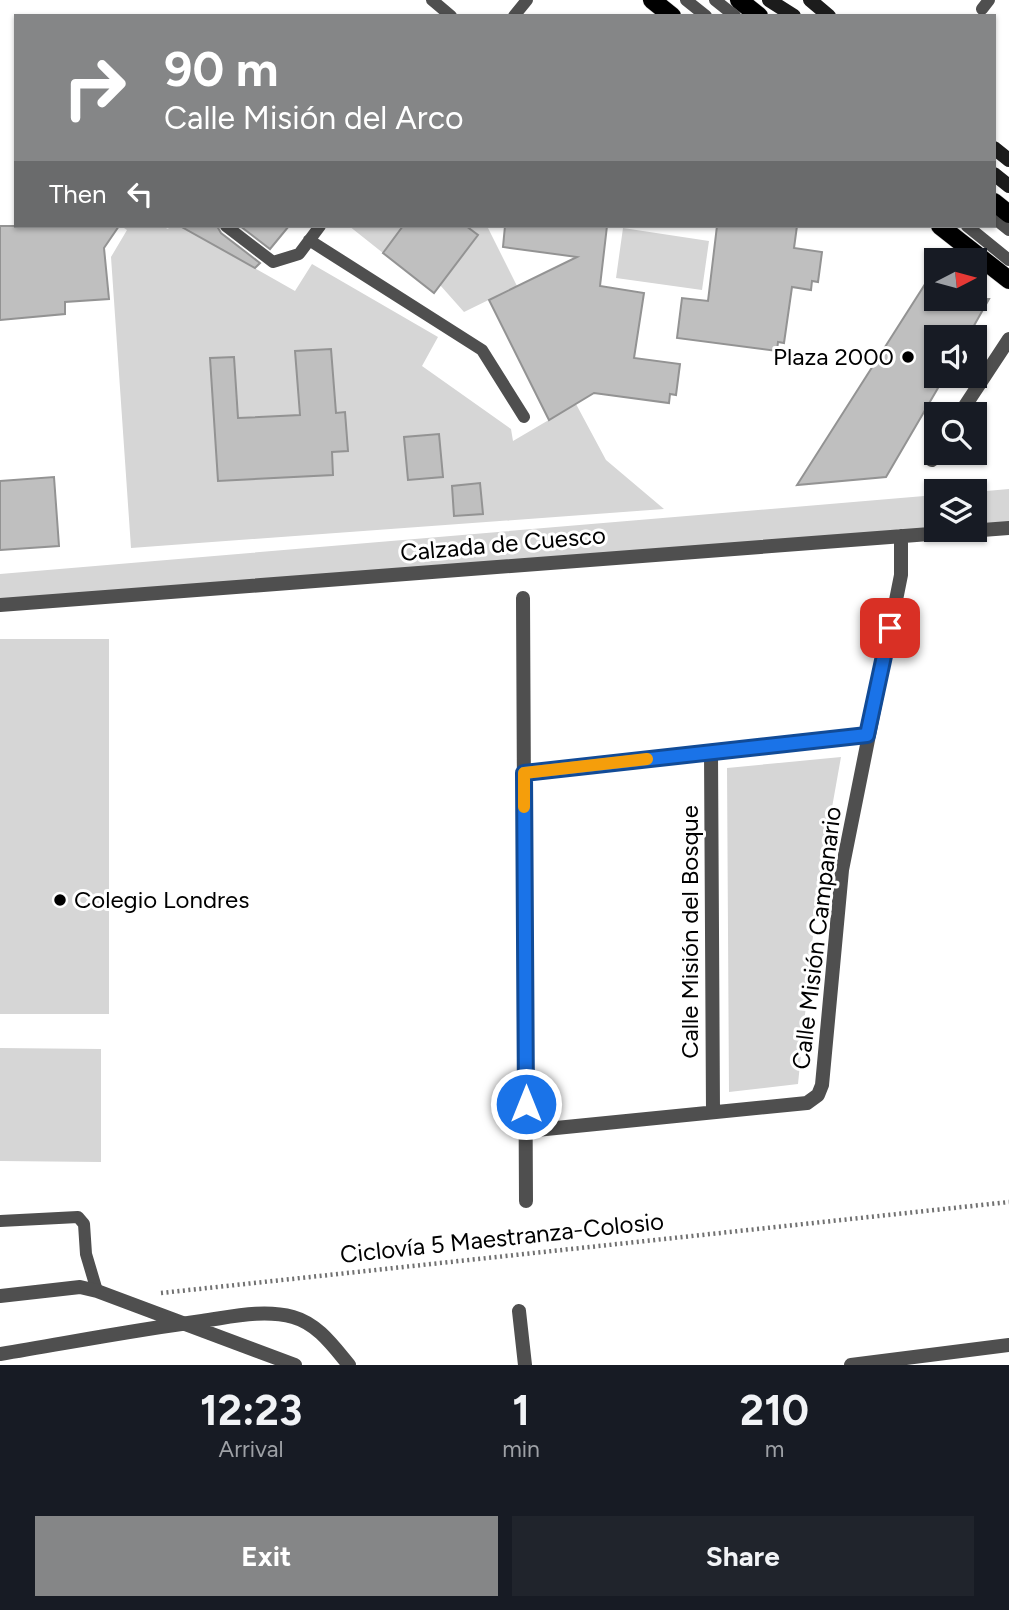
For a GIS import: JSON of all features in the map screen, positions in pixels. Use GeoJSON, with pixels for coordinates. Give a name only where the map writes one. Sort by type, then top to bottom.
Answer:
{"type":"FeatureCollection","features":[{"type":"Feature","properties":{"kind":"main road"},"geometry":{"type":"LineString","coordinates":[[652,0],[670,14]]}},
{"type":"Feature","properties":{"kind":"main road"},"geometry":{"type":"LineString","coordinates":[[740,0],[757,14]]}},
{"type":"Feature","properties":{"kind":"main road"},"geometry":{"type":"LineString","coordinates":[[943,228],[1009,280]]}},
{"type":"Feature","properties":{"kind":"street"},"geometry":{"type":"LineString","coordinates":[[769,0],[791,14]]}},
{"type":"Feature","properties":{"kind":"street"},"geometry":{"type":"LineString","coordinates":[[810,0],[827,14]]}},
{"type":"Feature","properties":{"kind":"street"},"geometry":{"type":"LineString","coordinates":[[968,402],[1009,339]]}},
{"type":"Feature","properties":{"kind":"street","name":"Calzada de Cuesco"},"geometry":{"type":"LineString","coordinates":[[0,606],[1009,528]]}},
{"type":"Feature","properties":{"kind":"street","name":"Calle Misión Campanario"},"geometry":{"type":"LineString","coordinates":[[526,1131],[807,1103],[818,1095],[822,1085],[842,870],[901,575],[901,536]]}},
{"type":"Feature","properties":{"kind":"street"},"geometry":{"type":"LineString","coordinates":[[523,598],[526,1201]]}},
{"type":"Feature","properties":{"kind":"street"},"geometry":{"type":"LineString","coordinates":[[524,773],[867,735]]}},
{"type":"Feature","properties":{"kind":"street","name":"Calle Misión del Bosque"},"geometry":{"type":"LineString","coordinates":[[711,752],[713,1112]]}},
{"type":"Feature","properties":{"kind":"street"},"geometry":{"type":"LineString","coordinates":[[0,1296],[80,1287],[295,1365]]}},
{"type":"Feature","properties":{"kind":"street"},"geometry":{"type":"LineString","coordinates":[[519,1311],[525,1365]]}},
{"type":"Feature","properties":{"kind":"street"},"geometry":{"type":"LineString","coordinates":[[0,1354],[185,1323],[275,1313],[314,1327],[328,1339],[349,1365]]}},
{"type":"Feature","properties":{"kind":"street"},"geometry":{"type":"LineString","coordinates":[[851,1365],[1009,1345]]}},
{"type":"Feature","properties":{"kind":"lane"},"geometry":{"type":"LineString","coordinates":[[432,0],[449,14]]}},
{"type":"Feature","properties":{"kind":"lane"},"geometry":{"type":"LineString","coordinates":[[516,14],[527,0]]}},
{"type":"Feature","properties":{"kind":"lane"},"geometry":{"type":"LineString","coordinates":[[686,0],[704,14]]}},
{"type":"Feature","properties":{"kind":"lane"},"geometry":{"type":"LineString","coordinates":[[715,0],[732,14]]}},
{"type":"Feature","properties":{"kind":"lane"},"geometry":{"type":"LineString","coordinates":[[229,228],[273,262],[299,254],[318,228]]}},
{"type":"Feature","properties":{"kind":"lane"},"geometry":{"type":"LineString","coordinates":[[969,228],[1009,260]]}},
{"type":"Feature","properties":{"kind":"lane"},"geometry":{"type":"LineString","coordinates":[[309,240],[482,350],[524,417]]}},
{"type":"Feature","properties":{"kind":"lane"},"geometry":{"type":"LineString","coordinates":[[0,1221],[78,1217],[84,1224],[86,1254],[97,1291]]}},
{"type":"Feature","properties":{"kind":"path","name":"Ciclovía 5 Maestranza-Colosio"},"geometry":{"type":"LineString","coordinates":[[152,1294],[1009,1202]]}},
{"type":"Feature","properties":{"kind":"shaded area"},"geometry":{"type":"Polygon","coordinates":[[[124,228],[184,228],[295,291],[312,264],[438,337],[422,366],[511,429],[513,441],[576,404],[606,460],[664,509],[131,548],[111,257],[127,230],[124,228]],[[331,349],[296,352],[335,399],[331,349]],[[234,357],[210,358],[214,416],[238,414],[234,357]],[[345,412],[215,420],[218,481],[333,475],[332,452],[348,451],[345,412]],[[439,434],[405,437],[409,480],[443,476],[439,434]],[[480,483],[452,486],[454,516],[483,514],[480,483]]]}},
{"type":"Feature","properties":{"kind":"shaded area"},"geometry":{"type":"Polygon","coordinates":[[[352,228],[402,228],[383,253],[352,228]]]}},
{"type":"Feature","properties":{"kind":"shaded area"},"geometry":{"type":"Polygon","coordinates":[[[469,228],[488,228],[517,286],[464,312],[440,285],[478,235],[469,228]]]}},
{"type":"Feature","properties":{"kind":"shaded area"},"geometry":{"type":"Polygon","coordinates":[[[623,228],[709,241],[702,290],[616,278],[623,228]]]}},
{"type":"Feature","properties":{"kind":"shaded area"},"geometry":{"type":"Polygon","coordinates":[[[1009,489],[1009,524],[987,526],[987,491],[1009,489]]]}},
{"type":"Feature","properties":{"kind":"shaded area"},"geometry":{"type":"Polygon","coordinates":[[[924,496],[924,531],[0,603],[0,574],[924,496]]]}},
{"type":"Feature","properties":{"kind":"shaded area"},"geometry":{"type":"Polygon","coordinates":[[[0,639],[109,639],[109,1014],[0,1014],[0,639]]]}},
{"type":"Feature","properties":{"kind":"shaded area"},"geometry":{"type":"Polygon","coordinates":[[[841,757],[818,886],[798,1084],[729,1092],[727,768],[841,757]]]}},
{"type":"Feature","properties":{"kind":"shaded area"},"geometry":{"type":"Polygon","coordinates":[[[0,1048],[101,1049],[101,1162],[0,1161],[0,1048]]]}},
{"type":"Feature","properties":{"kind":"building"},"geometry":{"type":"Polygon","coordinates":[[[0,226],[118,228],[104,248],[109,299],[65,302],[65,314],[0,320],[0,226]]]}},
{"type":"Feature","properties":{"kind":"building"},"geometry":{"type":"Polygon","coordinates":[[[184,228],[218,228],[260,263],[255,268],[184,228]]]}},
{"type":"Feature","properties":{"kind":"building"},"geometry":{"type":"Polygon","coordinates":[[[243,228],[287,228],[270,249],[243,228]]]}},
{"type":"Feature","properties":{"kind":"building"},"geometry":{"type":"Polygon","coordinates":[[[402,228],[469,228],[478,235],[434,293],[383,253],[402,228]]]}},
{"type":"Feature","properties":{"kind":"building"},"geometry":{"type":"Polygon","coordinates":[[[505,228],[607,228],[600,286],[644,293],[634,358],[680,364],[676,395],[670,394],[669,403],[594,393],[549,420],[489,300],[577,257],[503,247],[505,228]]]}},
{"type":"Feature","properties":{"kind":"building"},"geometry":{"type":"Polygon","coordinates":[[[717,228],[797,228],[794,248],[822,252],[818,282],[812,281],[811,290],[792,287],[784,343],[778,342],[777,351],[677,338],[682,298],[708,301],[717,228]]]}},
{"type":"Feature","properties":{"kind":"building","name":"Plaza 2000"},"geometry":{"type":"Polygon","coordinates":[[[924,286],[924,312],[982,312],[974,325],[924,325],[924,388],[938,388],[930,402],[924,402],[924,412],[886,477],[797,485],[924,286]]]}},
{"type":"Feature","properties":{"kind":"building"},"geometry":{"type":"Polygon","coordinates":[[[331,349],[336,413],[345,412],[348,451],[332,452],[333,475],[218,481],[210,358],[234,357],[238,418],[300,415],[295,351],[331,349]]]}},
{"type":"Feature","properties":{"kind":"building"},"geometry":{"type":"Polygon","coordinates":[[[439,434],[443,477],[408,480],[404,437],[439,434]]]}},
{"type":"Feature","properties":{"kind":"building"},"geometry":{"type":"Polygon","coordinates":[[[54,477],[59,546],[0,550],[0,481],[54,477]]]}},
{"type":"Feature","properties":{"kind":"building"},"geometry":{"type":"Polygon","coordinates":[[[480,483],[483,514],[454,516],[452,486],[480,483]]]}},
{"type":"Feature","properties":{"kind":"slow traffic"},"geometry":{"type":"LineString","coordinates":[[524,807],[524,773],[647,759]]}},
{"type":"Feature","properties":{"kind":"place","name":"Plaza 2000"},"geometry":{"type":"Point","coordinates":[908,357]}},
{"type":"Feature","properties":{"kind":"place","name":"Colegio Londres"},"geometry":{"type":"Point","coordinates":[60,900]}},
{"type":"Feature","properties":{"kind":"route"},"geometry":{"type":"LineString","coordinates":[[526,1104],[524,773],[867,735],[890,628]]}}]}
